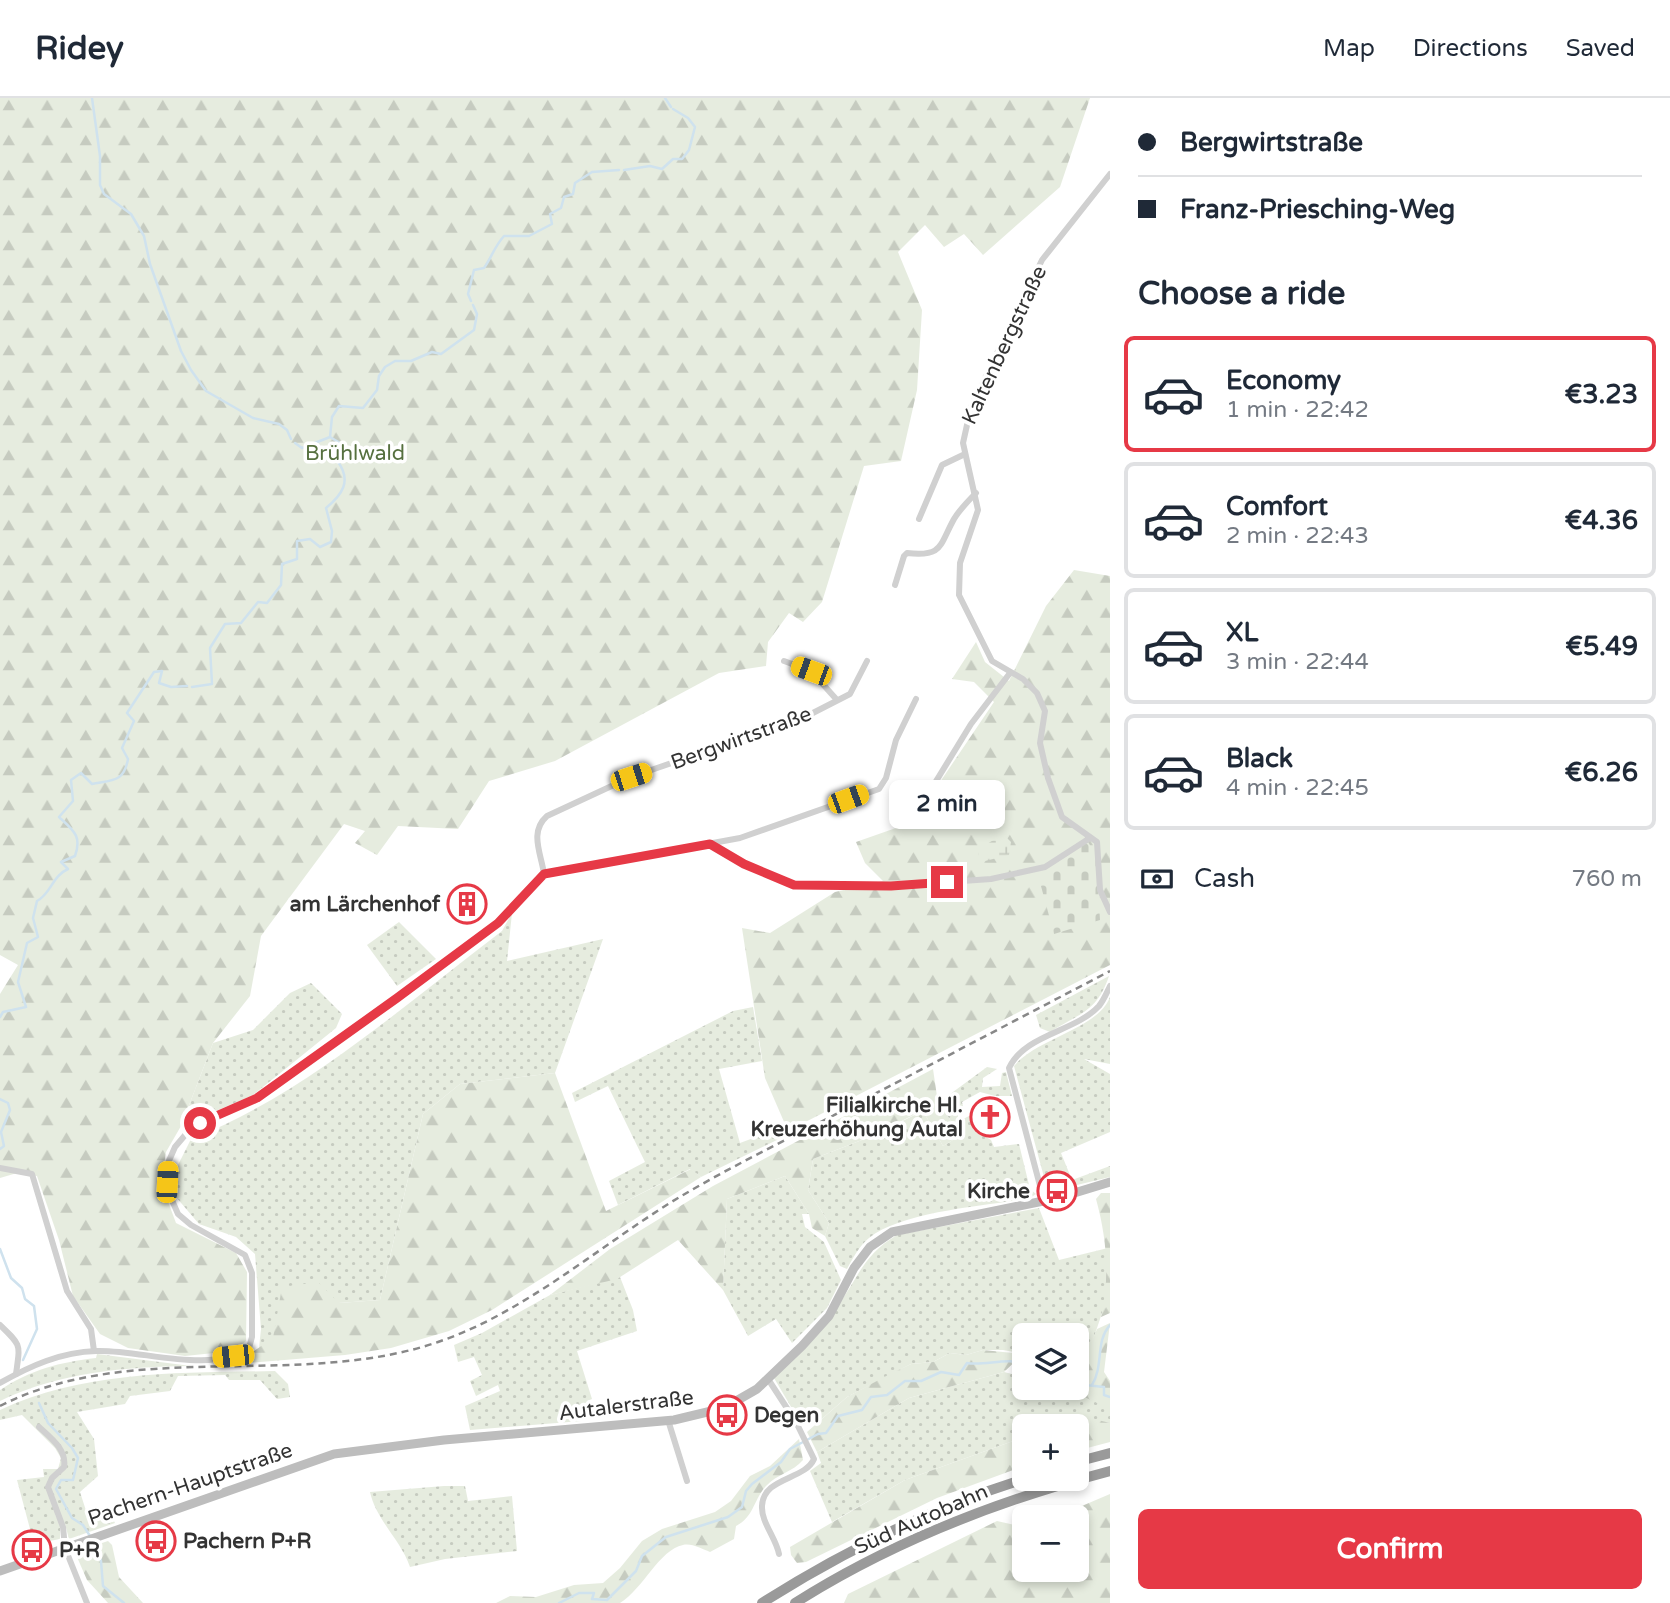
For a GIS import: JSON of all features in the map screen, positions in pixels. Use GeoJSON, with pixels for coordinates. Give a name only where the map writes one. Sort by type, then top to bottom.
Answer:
{"type":"FeatureCollection","features":[{"type":"Feature","properties":{"kind":"highway"},"geometry":{"type":"LineString","coordinates":[[1089,1459],[1110,1453]]}},
{"type":"Feature","properties":{"kind":"highway","name":"Süd Autobahn"},"geometry":{"type":"LineString","coordinates":[[798,1601],[822,1586],[964,1517],[1110,1471]]}},
{"type":"Feature","properties":{"kind":"highway","name":"Süd Autobahn"},"geometry":{"type":"LineString","coordinates":[[762,1603],[813,1571],[915,1520],[1012,1484]]}},
{"type":"Feature","properties":{"kind":"main road","name":"Autalerstraße"},"geometry":{"type":"LineString","coordinates":[[355,1450],[668,1420],[724,1408],[768,1379],[829,1316],[854,1268],[870,1247],[892,1232],[1044,1201],[1110,1182]]}},
{"type":"Feature","properties":{"kind":"main road","name":"Pachern-Hauptstraße"},"geometry":{"type":"LineString","coordinates":[[1,1569],[187,1507],[309,1461],[355,1450]]}},
{"type":"Feature","properties":{"kind":"street","name":"Kaltenbergstraße"},"geometry":{"type":"LineString","coordinates":[[1090,838],[1062,817],[1048,778],[1040,743],[1045,711],[1037,693],[1023,679],[992,661],[959,595],[960,563],[977,519],[976,493],[965,454],[963,435],[971,407],[1042,260],[1110,174]]}},
{"type":"Feature","properties":{"kind":"street","name":"Kaltenbergstraße"},"geometry":{"type":"LineString","coordinates":[[919,519],[942,465],[965,454]]}},
{"type":"Feature","properties":{"kind":"street"},"geometry":{"type":"LineString","coordinates":[[895,585],[904,556],[907,553],[922,555],[940,549],[954,521],[976,493]]}},
{"type":"Feature","properties":{"kind":"street","name":"Bergwirtstraße"},"geometry":{"type":"LineString","coordinates":[[784,661],[811,671],[837,700]]}},
{"type":"Feature","properties":{"kind":"street","name":"Bergwirtstraße"},"geometry":{"type":"LineString","coordinates":[[544,874],[536,834],[538,824],[547,816],[631,777],[805,717],[850,694],[867,661]]}},
{"type":"Feature","properties":{"kind":"street"},"geometry":{"type":"LineString","coordinates":[[916,814],[971,724],[1010,673]]}},
{"type":"Feature","properties":{"kind":"street"},"geometry":{"type":"LineString","coordinates":[[0,1383],[36,1364],[94,1351],[188,1360],[233,1356],[249,1348],[252,1337],[250,1264],[238,1248],[206,1234],[178,1214],[167,1182],[168,1163],[175,1147],[200,1123],[257,1098],[467,946],[498,923],[544,874],[740,838],[879,789],[886,778],[896,740],[916,699]]}},
{"type":"Feature","properties":{"kind":"street"},"geometry":{"type":"LineString","coordinates":[[710,844],[744,864],[794,885],[891,886],[991,879],[1045,867],[1090,838],[1097,842],[1100,852],[1100,890],[1110,912]]}},
{"type":"Feature","properties":{"kind":"street"},"geometry":{"type":"LineString","coordinates":[[1044,1201],[1009,1068],[1024,1050],[1089,1015],[1101,1004],[1110,986]]}},
{"type":"Feature","properties":{"kind":"street"},"geometry":{"type":"LineString","coordinates":[[0,1168],[32,1174],[67,1291],[92,1329],[94,1351]]}},
{"type":"Feature","properties":{"kind":"street"},"geometry":{"type":"LineString","coordinates":[[0,1325],[17,1340],[20,1350],[16,1374]]}},
{"type":"Feature","properties":{"kind":"street"},"geometry":{"type":"LineString","coordinates":[[768,1379],[803,1436],[811,1452],[812,1463],[774,1486],[762,1503],[763,1515],[779,1553]]}},
{"type":"Feature","properties":{"kind":"street"},"geometry":{"type":"LineString","coordinates":[[668,1420],[687,1481]]}},
{"type":"Feature","properties":{"kind":"street"},"geometry":{"type":"LineString","coordinates":[[40,1427],[54,1441],[65,1460],[64,1467],[52,1478],[48,1487],[63,1527],[65,1548],[87,1603]]}},
{"type":"Feature","properties":{"kind":"green space","name":"Brühlwald"},"geometry":{"type":"Polygon","coordinates":[[[0,98],[1090,98],[1060,187],[983,255],[964,234],[944,247],[925,225],[898,252],[922,310],[917,390],[901,461],[864,466],[822,602],[803,622],[789,613],[768,642],[766,666],[719,673],[555,761],[489,781],[458,829],[398,826],[377,855],[355,843],[365,831],[344,824],[261,936],[250,996],[213,1043],[181,1126],[166,1152],[161,1183],[176,1223],[236,1253],[247,1272],[246,1341],[233,1351],[185,1356],[128,1348],[100,1334],[73,1296],[59,1240],[37,1176],[17,1173],[0,1178],[0,994],[18,965],[0,955],[0,98]]]}},
{"type":"Feature","properties":{"kind":"green space"},"geometry":{"type":"Polygon","coordinates":[[[1074,570],[1110,576],[1110,965],[788,1131],[765,1078],[742,928],[770,933],[835,892],[883,881],[865,863],[856,842],[913,822],[994,702],[974,682],[952,679],[976,642],[985,662],[1009,681],[1046,606],[1074,570]]]}},
{"type":"Feature","properties":{"kind":"green space"},"geometry":{"type":"Polygon","coordinates":[[[1007,838],[1011,842],[1009,855],[977,863],[979,849],[995,839],[1007,838]]]}},
{"type":"Feature","properties":{"kind":"green space"},"geometry":{"type":"Polygon","coordinates":[[[1088,842],[1096,855],[1100,920],[1054,934],[1038,875],[1088,842]]]}},
{"type":"Feature","properties":{"kind":"green space"},"geometry":{"type":"Polygon","coordinates":[[[512,913],[507,961],[603,939],[555,1073],[460,1084],[423,1114],[380,1300],[339,1303],[259,1348],[261,1329],[255,1254],[236,1237],[199,1224],[176,1197],[176,1169],[191,1139],[274,1098],[353,1046],[502,931],[512,913]]]}},
{"type":"Feature","properties":{"kind":"green space"},"geometry":{"type":"Polygon","coordinates":[[[399,922],[436,959],[397,986],[367,945],[399,922]]]}},
{"type":"Feature","properties":{"kind":"green space"},"geometry":{"type":"Polygon","coordinates":[[[1109,976],[1093,1005],[1050,1032],[1040,1028],[1036,1015],[1109,976]]]}},
{"type":"Feature","properties":{"kind":"green space"},"geometry":{"type":"Polygon","coordinates":[[[311,983],[342,1014],[336,1028],[253,1095],[181,1126],[213,1043],[253,1030],[290,993],[311,983]]]}},
{"type":"Feature","properties":{"kind":"green space"},"geometry":{"type":"Polygon","coordinates":[[[1110,997],[1110,1064],[1084,1059],[1110,1074],[1110,1132],[1061,1153],[1072,1180],[1110,1166],[1110,1177],[1048,1192],[1014,1066],[1024,1056],[1093,1017],[1110,997]]]}},
{"type":"Feature","properties":{"kind":"green space"},"geometry":{"type":"Polygon","coordinates":[[[753,1007],[762,1061],[719,1069],[740,1143],[775,1130],[779,1139],[701,1177],[690,1169],[618,1205],[609,1181],[645,1162],[608,1086],[575,1102],[572,1093],[733,1011],[753,1007]]]}},
{"type":"Feature","properties":{"kind":"green space"},"geometry":{"type":"Polygon","coordinates":[[[987,1067],[997,1069],[983,1078],[982,1087],[1000,1086],[1002,1073],[1006,1072],[1012,1096],[995,1096],[980,1092],[962,1102],[963,1106],[957,1111],[959,1121],[973,1114],[973,1129],[991,1140],[994,1147],[1019,1144],[1030,1189],[1036,1194],[1030,1198],[902,1221],[869,1238],[859,1248],[847,1269],[840,1266],[825,1236],[829,1223],[808,1190],[813,1159],[867,1138],[923,1111],[943,1146],[961,1135],[938,1103],[987,1067]]]}},
{"type":"Feature","properties":{"kind":"green space"},"geometry":{"type":"Polygon","coordinates":[[[933,1069],[938,1103],[867,1138],[813,1159],[808,1190],[829,1223],[825,1236],[812,1228],[809,1214],[785,1176],[727,1199],[723,1290],[678,1240],[617,1279],[550,1295],[610,1249],[713,1186],[933,1069]]]}},
{"type":"Feature","properties":{"kind":"green space"},"geometry":{"type":"Polygon","coordinates":[[[555,1073],[606,1211],[691,1169],[701,1177],[492,1310],[449,1331],[391,1348],[345,1355],[235,1364],[273,1338],[282,1287],[318,1282],[339,1303],[380,1300],[423,1114],[460,1084],[555,1073]]]}},
{"type":"Feature","properties":{"kind":"green space"},"geometry":{"type":"Polygon","coordinates":[[[938,1103],[961,1135],[943,1146],[923,1111],[938,1103]]]}},
{"type":"Feature","properties":{"kind":"green space"},"geometry":{"type":"Polygon","coordinates":[[[785,1176],[809,1214],[802,1214],[805,1227],[824,1242],[841,1280],[827,1308],[792,1343],[776,1319],[748,1336],[723,1290],[727,1199],[785,1176]]]}},
{"type":"Feature","properties":{"kind":"green space"},"geometry":{"type":"Polygon","coordinates":[[[1101,1193],[1110,1193],[1110,1313],[1101,1317],[1106,1273],[1105,1243],[1096,1199],[1101,1193]]]}},
{"type":"Feature","properties":{"kind":"green space"},"geometry":{"type":"Polygon","coordinates":[[[1039,1208],[1059,1260],[1108,1248],[1109,1292],[1089,1352],[1089,1323],[1012,1323],[1012,1352],[983,1350],[966,1355],[950,1353],[933,1362],[911,1364],[847,1397],[816,1424],[797,1417],[774,1378],[835,1309],[868,1260],[897,1235],[1039,1208]]]}},
{"type":"Feature","properties":{"kind":"green space"},"geometry":{"type":"Polygon","coordinates":[[[620,1277],[633,1310],[637,1331],[577,1351],[592,1399],[587,1401],[581,1421],[470,1430],[465,1406],[500,1391],[498,1385],[476,1396],[470,1381],[482,1375],[474,1357],[458,1362],[454,1345],[482,1333],[550,1295],[620,1277]]]}},
{"type":"Feature","properties":{"kind":"green space"},"geometry":{"type":"Polygon","coordinates":[[[1110,1323],[1104,1372],[1110,1381],[1110,1407],[1089,1399],[1089,1348],[1097,1329],[1110,1323]]]}},
{"type":"Feature","properties":{"kind":"green space"},"geometry":{"type":"Polygon","coordinates":[[[983,1350],[1012,1353],[1012,1364],[1004,1372],[909,1398],[817,1452],[807,1432],[847,1397],[911,1364],[933,1362],[950,1353],[966,1355],[983,1350]]]}},
{"type":"Feature","properties":{"kind":"green space"},"geometry":{"type":"Polygon","coordinates":[[[97,1354],[191,1366],[117,1370],[69,1377],[0,1401],[0,1390],[23,1377],[58,1365],[96,1358],[97,1354]]]}},
{"type":"Feature","properties":{"kind":"green space"},"geometry":{"type":"Polygon","coordinates":[[[275,1371],[288,1384],[290,1397],[277,1399],[260,1380],[229,1380],[225,1375],[178,1376],[170,1391],[130,1396],[125,1404],[77,1412],[94,1439],[98,1476],[80,1492],[90,1523],[112,1517],[115,1523],[69,1539],[65,1524],[55,1514],[60,1524],[60,1539],[34,1544],[17,1480],[44,1477],[43,1469],[58,1469],[61,1458],[55,1448],[22,1415],[0,1420],[0,1410],[66,1387],[135,1376],[275,1371]]]}},
{"type":"Feature","properties":{"kind":"green space"},"geometry":{"type":"Polygon","coordinates":[[[1004,1372],[1012,1374],[1012,1400],[1089,1400],[1089,1398],[1110,1407],[1110,1423],[1089,1421],[1089,1414],[1012,1414],[1012,1441],[905,1480],[832,1522],[810,1471],[821,1463],[817,1452],[909,1398],[1004,1372]]]}},
{"type":"Feature","properties":{"kind":"green space"},"geometry":{"type":"Polygon","coordinates":[[[1089,1418],[1110,1423],[1110,1442],[1089,1448],[1089,1418]]]}},
{"type":"Feature","properties":{"kind":"green space"},"geometry":{"type":"Polygon","coordinates":[[[799,1439],[803,1460],[766,1486],[747,1518],[736,1526],[734,1539],[710,1552],[690,1545],[674,1548],[620,1603],[496,1603],[510,1596],[536,1597],[574,1585],[603,1583],[620,1568],[642,1541],[662,1529],[715,1512],[731,1501],[750,1476],[770,1466],[799,1439]]]}},
{"type":"Feature","properties":{"kind":"green space"},"geometry":{"type":"Polygon","coordinates":[[[1012,1441],[1012,1470],[937,1498],[806,1562],[797,1563],[791,1555],[790,1547],[905,1480],[1012,1441]]]}},
{"type":"Feature","properties":{"kind":"green space"},"geometry":{"type":"Polygon","coordinates":[[[465,1486],[468,1501],[512,1496],[517,1551],[445,1559],[410,1567],[378,1512],[370,1492],[465,1486]]]}},
{"type":"Feature","properties":{"kind":"green space"},"geometry":{"type":"Polygon","coordinates":[[[1110,1494],[1110,1603],[844,1603],[848,1594],[997,1521],[1012,1524],[1012,1582],[1089,1582],[1089,1505],[1084,1505],[1110,1494]]]}},
{"type":"Feature","properties":{"kind":"green space"},"geometry":{"type":"Polygon","coordinates":[[[108,1541],[112,1545],[119,1577],[143,1603],[108,1603],[87,1580],[77,1557],[81,1550],[108,1541]]]}},
{"type":"Feature","properties":{"kind":"waterway"},"geometry":{"type":"LineString","coordinates":[[92,98],[100,156],[100,185],[104,194],[131,214],[144,236],[150,264],[181,351],[191,370],[206,391],[253,418],[279,424],[287,430],[291,439]]}},
{"type":"Feature","properties":{"kind":"waterway"},"geometry":{"type":"LineString","coordinates":[[665,98],[671,107]]}},
{"type":"Feature","properties":{"kind":"waterway"},"geometry":{"type":"LineString","coordinates":[[624,170],[650,166],[662,169],[673,159],[682,159],[689,150],[695,127],[688,118],[673,109]]}},
{"type":"Feature","properties":{"kind":"waterway"},"geometry":{"type":"LineString","coordinates":[[471,301],[468,294],[474,270],[484,268],[504,236],[529,236],[552,224],[550,214],[561,208],[564,197],[573,194],[575,183],[592,172],[619,170]]}},
{"type":"Feature","properties":{"kind":"waterway"},"geometry":{"type":"LineString","coordinates":[[192,687],[212,684],[210,648],[225,624],[241,623],[258,602],[267,603],[281,585],[282,564],[297,559],[297,541],[310,539],[320,547],[331,542],[332,531],[326,508],[341,493],[345,481],[338,462],[340,443],[330,437],[332,417],[339,406],[363,408],[377,390],[379,376],[385,367],[395,361],[411,361],[432,352],[441,354],[474,330],[477,314],[473,305]]}},
{"type":"Feature","properties":{"kind":"waterway"},"geometry":{"type":"LineString","coordinates":[[295,443],[302,448],[330,437]]}},
{"type":"Feature","properties":{"kind":"waterway"},"geometry":{"type":"LineString","coordinates":[[0,1017],[3,1012],[26,1007],[18,982],[27,943],[38,937],[33,918],[37,901],[46,894],[58,876],[68,869],[61,862],[75,856],[78,843],[75,834],[59,817],[73,801],[71,780],[81,773],[92,784],[116,779],[124,772],[128,759],[122,748],[134,721],[127,713],[154,672],[162,671],[159,683],[171,687],[187,686]]}},
{"type":"Feature","properties":{"kind":"waterway"},"geometry":{"type":"LineString","coordinates":[[0,1099],[8,1103],[10,1110],[1,1132],[4,1146],[0,1149]]}},
{"type":"Feature","properties":{"kind":"waterway"},"geometry":{"type":"LineString","coordinates":[[0,1249],[11,1278],[22,1288],[25,1299],[34,1306],[37,1329],[23,1360]]}},
{"type":"Feature","properties":{"kind":"waterway"},"geometry":{"type":"LineString","coordinates":[[1092,1385],[1098,1370],[1105,1331],[1110,1325]]}},
{"type":"Feature","properties":{"kind":"waterway"},"geometry":{"type":"LineString","coordinates":[[559,1603],[579,1593],[594,1593],[592,1599],[607,1600],[636,1571],[642,1556],[666,1537],[728,1517],[742,1507],[746,1491],[752,1484],[781,1462],[790,1449],[818,1434],[826,1433],[838,1416],[862,1410],[871,1397],[887,1395],[905,1381],[921,1381],[941,1372],[959,1375],[967,1363],[1012,1361]]}},
{"type":"Feature","properties":{"kind":"waterway"},"geometry":{"type":"LineString","coordinates":[[1089,1385],[1104,1387],[1104,1395],[1110,1397]]}},
{"type":"Feature","properties":{"kind":"waterway"},"geometry":{"type":"LineString","coordinates":[[39,1403],[48,1423],[78,1458],[73,1480],[61,1480],[56,1489],[72,1518],[83,1525],[90,1536]]}},
{"type":"Feature","properties":{"kind":"waterway"},"geometry":{"type":"LineString","coordinates":[[93,1541],[101,1561],[103,1586],[124,1603]]}},
{"type":"Feature","properties":{"kind":"railway"},"geometry":{"type":"LineString","coordinates":[[0,1406],[51,1386],[105,1374],[160,1369],[329,1363],[384,1356],[438,1342],[502,1314],[678,1198],[718,1175],[1110,971]]}},
{"type":"Feature","properties":{"kind":"place","name":"am Lärchenhof"},"geometry":{"type":"Point","coordinates":[467,904]}},
{"type":"Feature","properties":{"kind":"place","name":"Filialkirche Hl. Kreuzerhöhung Autal"},"geometry":{"type":"Point","coordinates":[990,1117]}},
{"type":"Feature","properties":{"kind":"place","name":"Kirche"},"geometry":{"type":"Point","coordinates":[1057,1191]}},
{"type":"Feature","properties":{"kind":"place","name":"Degen"},"geometry":{"type":"Point","coordinates":[727,1415]}},
{"type":"Feature","properties":{"kind":"place","name":"Pachern P+R"},"geometry":{"type":"Point","coordinates":[156,1541]}},
{"type":"Feature","properties":{"kind":"place","name":"P+R"},"geometry":{"type":"Point","coordinates":[32,1550]}},
{"type":"Feature","properties":{"kind":"route"},"geometry":{"type":"LineString","coordinates":[[200,1123],[257,1098],[397,998],[498,923],[544,874],[710,844],[744,864],[794,885],[891,886],[947,882]]}}]}
